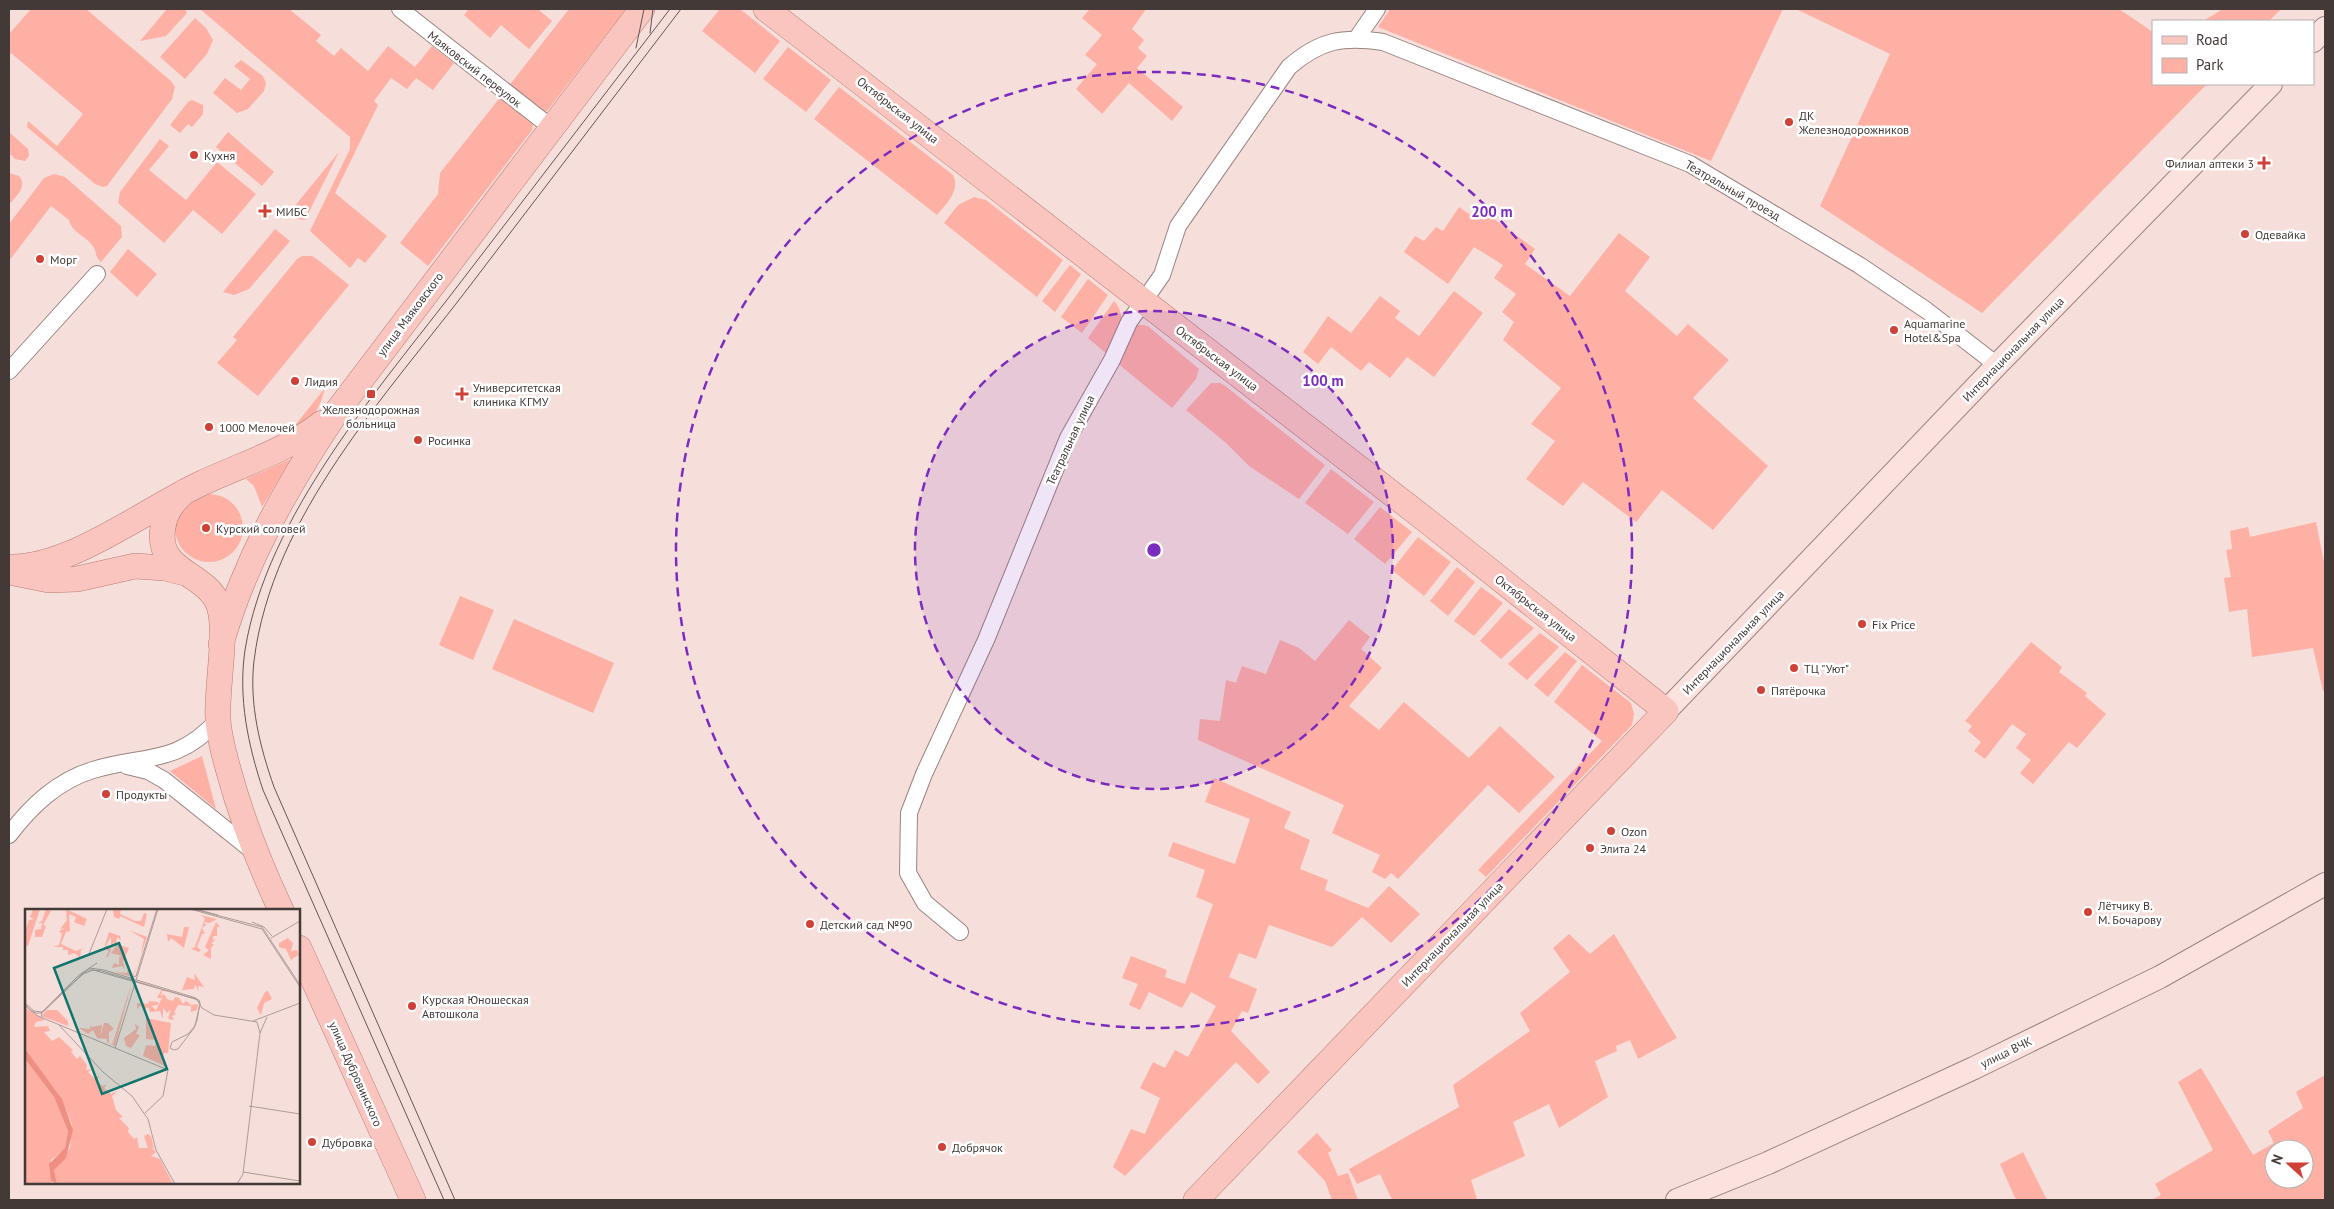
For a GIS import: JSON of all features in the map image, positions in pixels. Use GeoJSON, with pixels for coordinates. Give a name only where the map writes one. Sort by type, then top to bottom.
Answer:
{"type":"FeatureCollection","features":[{"type":"Feature","properties":{"kind":"main road","name":"улица Маяковского"},"geometry":{"type":"LineString","coordinates":[[221,644],[232,603],[262,536],[312,448],[335,414],[642,9]]}},
{"type":"Feature","properties":{"kind":"main road","name":"Октябрьская улица"},"geometry":{"type":"LineString","coordinates":[[766,9],[1426,520],[1666,711]]}},
{"type":"Feature","properties":{"kind":"main road"},"geometry":{"type":"LineString","coordinates":[[2314,39],[2325,28]]}},
{"type":"Feature","properties":{"kind":"main road","name":"Интернациональная улица"},"geometry":{"type":"LineString","coordinates":[[1196,1200],[1997,365],[2270,85]]}},
{"type":"Feature","properties":{"kind":"main road"},"geometry":{"type":"LineString","coordinates":[[9,567],[33,565],[68,553],[184,492],[294,443],[335,414]]}},
{"type":"Feature","properties":{"kind":"main road"},"geometry":{"type":"LineString","coordinates":[[184,492],[169,508],[165,518],[162,539],[167,555],[186,574],[206,588],[219,605],[222,628],[217,691],[220,738],[239,811],[255,854],[281,909]]}},
{"type":"Feature","properties":{"kind":"main road"},"geometry":{"type":"LineString","coordinates":[[9,572],[63,580],[77,579],[135,566],[166,568],[186,574]]}},
{"type":"Feature","properties":{"kind":"main road","name":"улица ВЧК"},"geometry":{"type":"LineString","coordinates":[[1677,1200],[1768,1163],[1974,1068],[2160,977],[2325,884]]}},
{"type":"Feature","properties":{"kind":"main road","name":"улица Дубровинского"},"geometry":{"type":"LineString","coordinates":[[300,950],[413,1200]]}},
{"type":"Feature","properties":{"kind":"street","name":"Маяковский переулок"},"geometry":{"type":"LineString","coordinates":[[400,9],[552,128]]}},
{"type":"Feature","properties":{"kind":"street"},"geometry":{"type":"LineString","coordinates":[[1357,38],[1378,9]]}},
{"type":"Feature","properties":{"kind":"street","name":"Театральная улица"},"geometry":{"type":"LineString","coordinates":[[960,932],[925,903],[910,879],[907,846],[909,813],[924,774],[986,640],[1068,438],[1112,360],[1129,322],[1162,275],[1178,226],[1289,67],[1308,51],[1338,41],[1357,38]]}},
{"type":"Feature","properties":{"kind":"street","name":"Театральный проезд"},"geometry":{"type":"LineString","coordinates":[[1357,38],[1383,42],[1690,164],[1866,270],[1926,310],[1997,365]]}},
{"type":"Feature","properties":{"kind":"street"},"geometry":{"type":"LineString","coordinates":[[9,371],[97,274]]}},
{"type":"Feature","properties":{"kind":"street"},"geometry":{"type":"LineString","coordinates":[[9,835],[28,811],[52,791],[72,778],[115,765],[176,753],[193,744],[218,720]]}},
{"type":"Feature","properties":{"kind":"street"},"geometry":{"type":"LineString","coordinates":[[115,765],[148,770],[164,780],[255,854]]}},
{"type":"Feature","properties":{"kind":"green space"},"geometry":{"type":"Polygon","coordinates":[[[31,9],[86,9],[171,81],[175,87],[172,99],[107,186],[103,187],[95,184],[27,127],[28,121],[57,146],[83,114],[11,53],[9,55],[9,34],[31,9]]]}},
{"type":"Feature","properties":{"kind":"green space"},"geometry":{"type":"Polygon","coordinates":[[[167,9],[185,9],[187,13],[166,36],[140,41],[167,9]]]}},
{"type":"Feature","properties":{"kind":"green space"},"geometry":{"type":"Polygon","coordinates":[[[200,9],[289,9],[321,35],[316,41],[334,56],[341,48],[368,71],[388,46],[415,67],[432,46],[454,63],[433,90],[416,78],[407,89],[391,78],[374,101],[378,105],[335,193],[387,236],[365,263],[358,258],[350,268],[310,231],[350,149],[350,137],[200,9]]]}},
{"type":"Feature","properties":{"kind":"green space"},"geometry":{"type":"Polygon","coordinates":[[[469,9],[538,9],[552,21],[529,49],[501,25],[490,38],[464,15],[469,9]]]}},
{"type":"Feature","properties":{"kind":"green space"},"geometry":{"type":"Polygon","coordinates":[[[569,9],[626,9],[547,111],[542,112],[508,87],[569,9]]]}},
{"type":"Feature","properties":{"kind":"green space"},"geometry":{"type":"Polygon","coordinates":[[[720,9],[740,9],[780,41],[755,73],[702,31],[720,9]]]}},
{"type":"Feature","properties":{"kind":"green space"},"geometry":{"type":"Polygon","coordinates":[[[1090,9],[1146,9],[1132,29],[1144,40],[1138,48],[1147,56],[1137,68],[1183,107],[1172,121],[1129,83],[1102,114],[1076,89],[1097,64],[1085,55],[1102,35],[1082,18],[1090,9]]]}},
{"type":"Feature","properties":{"kind":"green space"},"geometry":{"type":"Polygon","coordinates":[[[1390,9],[1783,9],[1711,161],[1378,27],[1390,9]]]}},
{"type":"Feature","properties":{"kind":"green space"},"geometry":{"type":"Polygon","coordinates":[[[1796,9],[2119,9],[2152,31],[2152,85],[2206,85],[1982,313],[1820,206],[1890,54],[1796,9]]]}},
{"type":"Feature","properties":{"kind":"green space"},"geometry":{"type":"Polygon","coordinates":[[[2223,9],[2281,9],[2270,20],[2205,20],[2223,9]]]}},
{"type":"Feature","properties":{"kind":"green space"},"geometry":{"type":"Polygon","coordinates":[[[195,18],[206,28],[213,40],[207,54],[185,79],[160,57],[195,18]]]}},
{"type":"Feature","properties":{"kind":"green space"},"geometry":{"type":"Polygon","coordinates":[[[788,47],[831,80],[806,112],[763,79],[788,47]]]}},
{"type":"Feature","properties":{"kind":"green space"},"geometry":{"type":"Polygon","coordinates":[[[241,60],[263,76],[266,83],[264,91],[248,109],[237,113],[213,93],[225,78],[241,90],[250,79],[234,66],[241,60]]]}},
{"type":"Feature","properties":{"kind":"green space"},"geometry":{"type":"Polygon","coordinates":[[[839,87],[953,175],[955,181],[954,191],[937,215],[814,119],[839,87]]]}},
{"type":"Feature","properties":{"kind":"green space"},"geometry":{"type":"Polygon","coordinates":[[[502,95],[533,124],[532,130],[428,266],[400,243],[438,194],[440,173],[502,95]]]}},
{"type":"Feature","properties":{"kind":"green space"},"geometry":{"type":"Polygon","coordinates":[[[192,100],[203,105],[203,114],[192,127],[188,124],[180,133],[170,125],[188,102],[192,100]]]}},
{"type":"Feature","properties":{"kind":"green space"},"geometry":{"type":"Polygon","coordinates":[[[9,132],[28,149],[29,156],[25,161],[15,159],[9,153],[9,132]]]}},
{"type":"Feature","properties":{"kind":"green space"},"geometry":{"type":"Polygon","coordinates":[[[228,132],[274,172],[262,186],[216,147],[228,132]]]}},
{"type":"Feature","properties":{"kind":"green space"},"geometry":{"type":"Polygon","coordinates":[[[160,139],[169,146],[149,170],[186,200],[217,162],[256,194],[222,234],[193,210],[164,243],[118,203],[120,192],[160,139]]]}},
{"type":"Feature","properties":{"kind":"green space"},"geometry":{"type":"Polygon","coordinates":[[[339,152],[305,220],[297,219],[289,213],[339,152]]]}},
{"type":"Feature","properties":{"kind":"green space"},"geometry":{"type":"Polygon","coordinates":[[[9,173],[19,176],[22,188],[9,205],[9,173]]]}},
{"type":"Feature","properties":{"kind":"green space"},"geometry":{"type":"Polygon","coordinates":[[[54,174],[65,177],[121,226],[122,237],[101,262],[91,244],[73,229],[69,220],[51,206],[9,261],[9,224],[44,178],[54,174]]]}},
{"type":"Feature","properties":{"kind":"green space"},"geometry":{"type":"Polygon","coordinates":[[[974,197],[986,200],[1063,260],[1037,297],[944,223],[958,205],[974,197]]]}},
{"type":"Feature","properties":{"kind":"green space"},"geometry":{"type":"Polygon","coordinates":[[[1459,207],[1472,216],[1479,208],[1535,249],[1525,264],[1570,296],[1619,233],[1650,257],[1625,291],[1677,336],[1688,324],[1729,360],[1693,398],[1768,466],[1713,530],[1662,490],[1636,522],[1583,482],[1563,506],[1526,479],[1555,441],[1531,424],[1561,388],[1503,340],[1514,322],[1502,312],[1516,294],[1494,278],[1503,265],[1474,247],[1448,284],[1404,252],[1415,236],[1424,241],[1436,227],[1443,231],[1459,207]]]}},
{"type":"Feature","properties":{"kind":"green space"},"geometry":{"type":"Polygon","coordinates":[[[275,229],[290,241],[249,289],[234,295],[223,292],[275,229]]]}},
{"type":"Feature","properties":{"kind":"green space"},"geometry":{"type":"Polygon","coordinates":[[[128,249],[157,274],[137,297],[110,272],[128,249]]]}},
{"type":"Feature","properties":{"kind":"green space"},"geometry":{"type":"Polygon","coordinates":[[[302,256],[312,256],[317,259],[349,285],[258,396],[217,363],[237,340],[233,337],[297,259],[302,256]]]}},
{"type":"Feature","properties":{"kind":"green space"},"geometry":{"type":"Polygon","coordinates":[[[1070,265],[1081,274],[1055,312],[1042,301],[1070,265]]]}},
{"type":"Feature","properties":{"kind":"green space"},"geometry":{"type":"Polygon","coordinates":[[[1088,279],[1108,295],[1082,333],[1061,317],[1088,279]]]}},
{"type":"Feature","properties":{"kind":"green space"},"geometry":{"type":"Polygon","coordinates":[[[1454,291],[1483,313],[1434,377],[1407,357],[1390,378],[1369,362],[1361,371],[1331,347],[1318,364],[1303,352],[1328,316],[1351,333],[1380,296],[1400,311],[1395,318],[1419,336],[1454,291]]]}},
{"type":"Feature","properties":{"kind":"green space"},"geometry":{"type":"Polygon","coordinates":[[[1114,301],[1119,307],[1121,321],[1120,328],[1108,355],[1088,338],[1114,301]]]}},
{"type":"Feature","properties":{"kind":"green space"},"geometry":{"type":"Polygon","coordinates":[[[1137,325],[1149,327],[1199,369],[1196,379],[1172,408],[1116,362],[1137,325]]]}},
{"type":"Feature","properties":{"kind":"green space"},"geometry":{"type":"Polygon","coordinates":[[[1211,383],[1224,385],[1325,465],[1299,499],[1249,466],[1226,443],[1186,410],[1211,383]]]}},
{"type":"Feature","properties":{"kind":"green space"},"geometry":{"type":"Polygon","coordinates":[[[325,388],[321,402],[310,419],[299,427],[292,429],[325,388]]]}},
{"type":"Feature","properties":{"kind":"green space"},"geometry":{"type":"Polygon","coordinates":[[[291,459],[262,507],[254,486],[246,479],[291,459]]]}},
{"type":"Feature","properties":{"kind":"green space"},"geometry":{"type":"Polygon","coordinates":[[[1331,469],[1374,502],[1348,534],[1305,503],[1331,469]]]}},
{"type":"Feature","properties":{"kind":"green space"},"geometry":{"type":"Polygon","coordinates":[[[209,494],[222,497],[233,504],[240,515],[243,528],[240,541],[233,552],[222,559],[209,562],[196,559],[185,552],[178,541],[175,528],[178,515],[185,504],[196,497],[209,494]]]}},
{"type":"Feature","properties":{"kind":"green space"},"geometry":{"type":"Polygon","coordinates":[[[1380,507],[1412,532],[1385,564],[1354,539],[1380,507]]]}},
{"type":"Feature","properties":{"kind":"green space"},"geometry":{"type":"Polygon","coordinates":[[[2316,522],[2325,567],[2325,690],[2323,691],[2313,648],[2252,657],[2247,609],[2229,612],[2224,578],[2231,577],[2226,550],[2232,549],[2230,531],[2248,527],[2250,537],[2316,522]]]}},
{"type":"Feature","properties":{"kind":"green space"},"geometry":{"type":"Polygon","coordinates":[[[1418,537],[1451,562],[1424,596],[1392,570],[1418,537]]]}},
{"type":"Feature","properties":{"kind":"green space"},"geometry":{"type":"Polygon","coordinates":[[[1457,567],[1475,582],[1448,616],[1430,601],[1457,567]]]}},
{"type":"Feature","properties":{"kind":"green space"},"geometry":{"type":"Polygon","coordinates":[[[1481,587],[1503,603],[1474,636],[1454,621],[1481,587]]]}},
{"type":"Feature","properties":{"kind":"green space"},"geometry":{"type":"Polygon","coordinates":[[[460,596],[494,610],[473,660],[439,645],[460,596]]]}},
{"type":"Feature","properties":{"kind":"green space"},"geometry":{"type":"Polygon","coordinates":[[[1509,609],[1534,628],[1501,659],[1480,641],[1509,609]]]}},
{"type":"Feature","properties":{"kind":"green space"},"geometry":{"type":"Polygon","coordinates":[[[514,619],[614,663],[593,713],[492,669],[514,619]]]}},
{"type":"Feature","properties":{"kind":"green space"},"geometry":{"type":"Polygon","coordinates":[[[1349,620],[1370,637],[1361,649],[1382,668],[1349,706],[1379,730],[1404,702],[1469,758],[1500,726],[1555,777],[1519,813],[1488,785],[1398,879],[1391,873],[1385,879],[1372,872],[1380,855],[1332,833],[1344,805],[1198,740],[1200,719],[1220,721],[1226,680],[1236,683],[1242,666],[1266,674],[1280,640],[1299,648],[1315,661],[1349,620]]]}},
{"type":"Feature","properties":{"kind":"green space"},"geometry":{"type":"Polygon","coordinates":[[[1540,633],[1559,647],[1527,680],[1508,664],[1540,633]]]}},
{"type":"Feature","properties":{"kind":"green space"},"geometry":{"type":"Polygon","coordinates":[[[2031,642],[2062,667],[2059,672],[2087,693],[2085,696],[2106,714],[2077,748],[2069,742],[2033,784],[2020,773],[2031,760],[2016,748],[2026,734],[2012,724],[1985,759],[1974,751],[1981,742],[1968,731],[1972,726],[1965,721],[2031,642]]]}},
{"type":"Feature","properties":{"kind":"green space"},"geometry":{"type":"Polygon","coordinates":[[[1565,652],[1577,661],[1548,697],[1534,685],[1565,652]]]}},
{"type":"Feature","properties":{"kind":"green space"},"geometry":{"type":"Polygon","coordinates":[[[1582,665],[1631,703],[1634,714],[1632,725],[1486,877],[1478,870],[1602,741],[1554,702],[1582,665]]]}},
{"type":"Feature","properties":{"kind":"green space"},"geometry":{"type":"Polygon","coordinates":[[[202,756],[216,809],[170,771],[202,756]]]}},
{"type":"Feature","properties":{"kind":"green space"},"geometry":{"type":"Polygon","coordinates":[[[1214,778],[1291,812],[1284,828],[1310,840],[1300,869],[1328,880],[1325,890],[1368,908],[1389,886],[1420,914],[1391,943],[1362,917],[1332,947],[1269,925],[1256,959],[1239,953],[1229,977],[1257,989],[1248,1013],[1242,1011],[1231,1031],[1270,1072],[1258,1084],[1236,1062],[1125,1176],[1113,1167],[1131,1129],[1145,1134],[1160,1098],[1140,1088],[1153,1062],[1165,1068],[1175,1050],[1188,1057],[1216,1006],[1191,992],[1182,1008],[1149,992],[1140,1010],[1129,1005],[1138,984],[1122,978],[1131,956],[1167,970],[1165,977],[1185,984],[1213,904],[1196,897],[1205,870],[1168,856],[1173,842],[1235,864],[1250,819],[1205,802],[1214,778]]]}},
{"type":"Feature","properties":{"kind":"green space"},"geometry":{"type":"Polygon","coordinates":[[[1569,934],[1590,954],[1614,934],[1677,1038],[1638,1059],[1630,1040],[1616,1046],[1617,1051],[1595,1061],[1608,1097],[1559,1128],[1549,1104],[1513,1122],[1525,1156],[1471,1180],[1477,1199],[1392,1200],[1380,1174],[1357,1184],[1349,1169],[1459,1107],[1453,1085],[1530,1031],[1520,1013],[1570,972],[1553,948],[1569,934]]]}},
{"type":"Feature","properties":{"kind":"green space"},"geometry":{"type":"Polygon","coordinates":[[[2201,1068],[2253,1155],[2264,1149],[2264,1189],[2314,1189],[2314,1139],[2272,1139],[2268,1131],[2303,1108],[2296,1092],[2325,1075],[2325,1200],[2152,1200],[2161,1195],[2155,1184],[2213,1150],[2178,1082],[2201,1068]]]}},
{"type":"Feature","properties":{"kind":"green space"},"geometry":{"type":"Polygon","coordinates":[[[1317,1133],[1332,1150],[1328,1153],[1338,1176],[1348,1173],[1358,1200],[1332,1200],[1325,1181],[1297,1152],[1317,1133]]]}},
{"type":"Feature","properties":{"kind":"green space"},"geometry":{"type":"Polygon","coordinates":[[[2023,1152],[2047,1200],[2016,1200],[2000,1164],[2023,1152]]]}},
{"type":"Feature","properties":{"kind":"tram line"},"geometry":{"type":"LineString","coordinates":[[636,48],[644,9]]}},
{"type":"Feature","properties":{"kind":"tram line"},"geometry":{"type":"LineString","coordinates":[[650,33],[653,9]]}},
{"type":"Feature","properties":{"kind":"tram line"},"geometry":{"type":"LineString","coordinates":[[444,1200],[263,790],[253,756],[246,721],[243,686],[245,650],[257,600],[276,551],[301,503],[330,456],[395,366],[670,9]]}},
{"type":"Feature","properties":{"kind":"tram line"},"geometry":{"type":"LineString","coordinates":[[455,1200],[274,787],[260,741],[254,709],[254,661],[265,607],[284,556],[308,507],[338,459],[370,413],[472,283],[681,9]]}},
{"type":"Feature","properties":{"kind":"place","name":"ДК Железнодорожников"},"geometry":{"type":"Point","coordinates":[1789,122]}},
{"type":"Feature","properties":{"kind":"place","name":"Кухня"},"geometry":{"type":"Point","coordinates":[194,155]}},
{"type":"Feature","properties":{"kind":"place","name":"Филиал аптеки 3"},"geometry":{"type":"Point","coordinates":[2264,163]}},
{"type":"Feature","properties":{"kind":"place","name":"МИБС"},"geometry":{"type":"Point","coordinates":[265,211]}},
{"type":"Feature","properties":{"kind":"place","name":"Одевайка"},"geometry":{"type":"Point","coordinates":[2245,234]}},
{"type":"Feature","properties":{"kind":"place","name":"Морг"},"geometry":{"type":"Point","coordinates":[40,259]}},
{"type":"Feature","properties":{"kind":"place","name":"Aquamarine Hotel&Spa"},"geometry":{"type":"Point","coordinates":[1894,330]}},
{"type":"Feature","properties":{"kind":"place","name":"Лидия"},"geometry":{"type":"Point","coordinates":[295,381]}},
{"type":"Feature","properties":{"kind":"place","name":"Железнодорожная больница"},"geometry":{"type":"Point","coordinates":[371,394]}},
{"type":"Feature","properties":{"kind":"place","name":"Университетская клиника КГМУ"},"geometry":{"type":"Point","coordinates":[462,394]}},
{"type":"Feature","properties":{"kind":"place","name":"1000 Мелочей"},"geometry":{"type":"Point","coordinates":[209,427]}},
{"type":"Feature","properties":{"kind":"place","name":"Росинка"},"geometry":{"type":"Point","coordinates":[418,440]}},
{"type":"Feature","properties":{"kind":"place","name":"Курский соловей"},"geometry":{"type":"Point","coordinates":[206,528]}},
{"type":"Feature","properties":{"kind":"place","name":"Fix Price"},"geometry":{"type":"Point","coordinates":[1862,624]}},
{"type":"Feature","properties":{"kind":"place","name":"ТЦ \"Уют\""},"geometry":{"type":"Point","coordinates":[1794,668]}},
{"type":"Feature","properties":{"kind":"place","name":"Пятёрочка"},"geometry":{"type":"Point","coordinates":[1761,690]}},
{"type":"Feature","properties":{"kind":"place","name":"Продукты"},"geometry":{"type":"Point","coordinates":[106,794]}},
{"type":"Feature","properties":{"kind":"place","name":"Ozon"},"geometry":{"type":"Point","coordinates":[1611,831]}},
{"type":"Feature","properties":{"kind":"place","name":"Элита 24"},"geometry":{"type":"Point","coordinates":[1590,848]}},
{"type":"Feature","properties":{"kind":"place","name":"Лётчику В. М. Бочарову"},"geometry":{"type":"Point","coordinates":[2088,912]}},
{"type":"Feature","properties":{"kind":"place","name":"Детский сад №90"},"geometry":{"type":"Point","coordinates":[810,924]}},
{"type":"Feature","properties":{"kind":"place","name":"Курская Юношеская Автошкола"},"geometry":{"type":"Point","coordinates":[412,1006]}},
{"type":"Feature","properties":{"kind":"place","name":"Дубровка"},"geometry":{"type":"Point","coordinates":[312,1142]}},
{"type":"Feature","properties":{"kind":"place","name":"Добрячок"},"geometry":{"type":"Point","coordinates":[942,1147]}}]}
